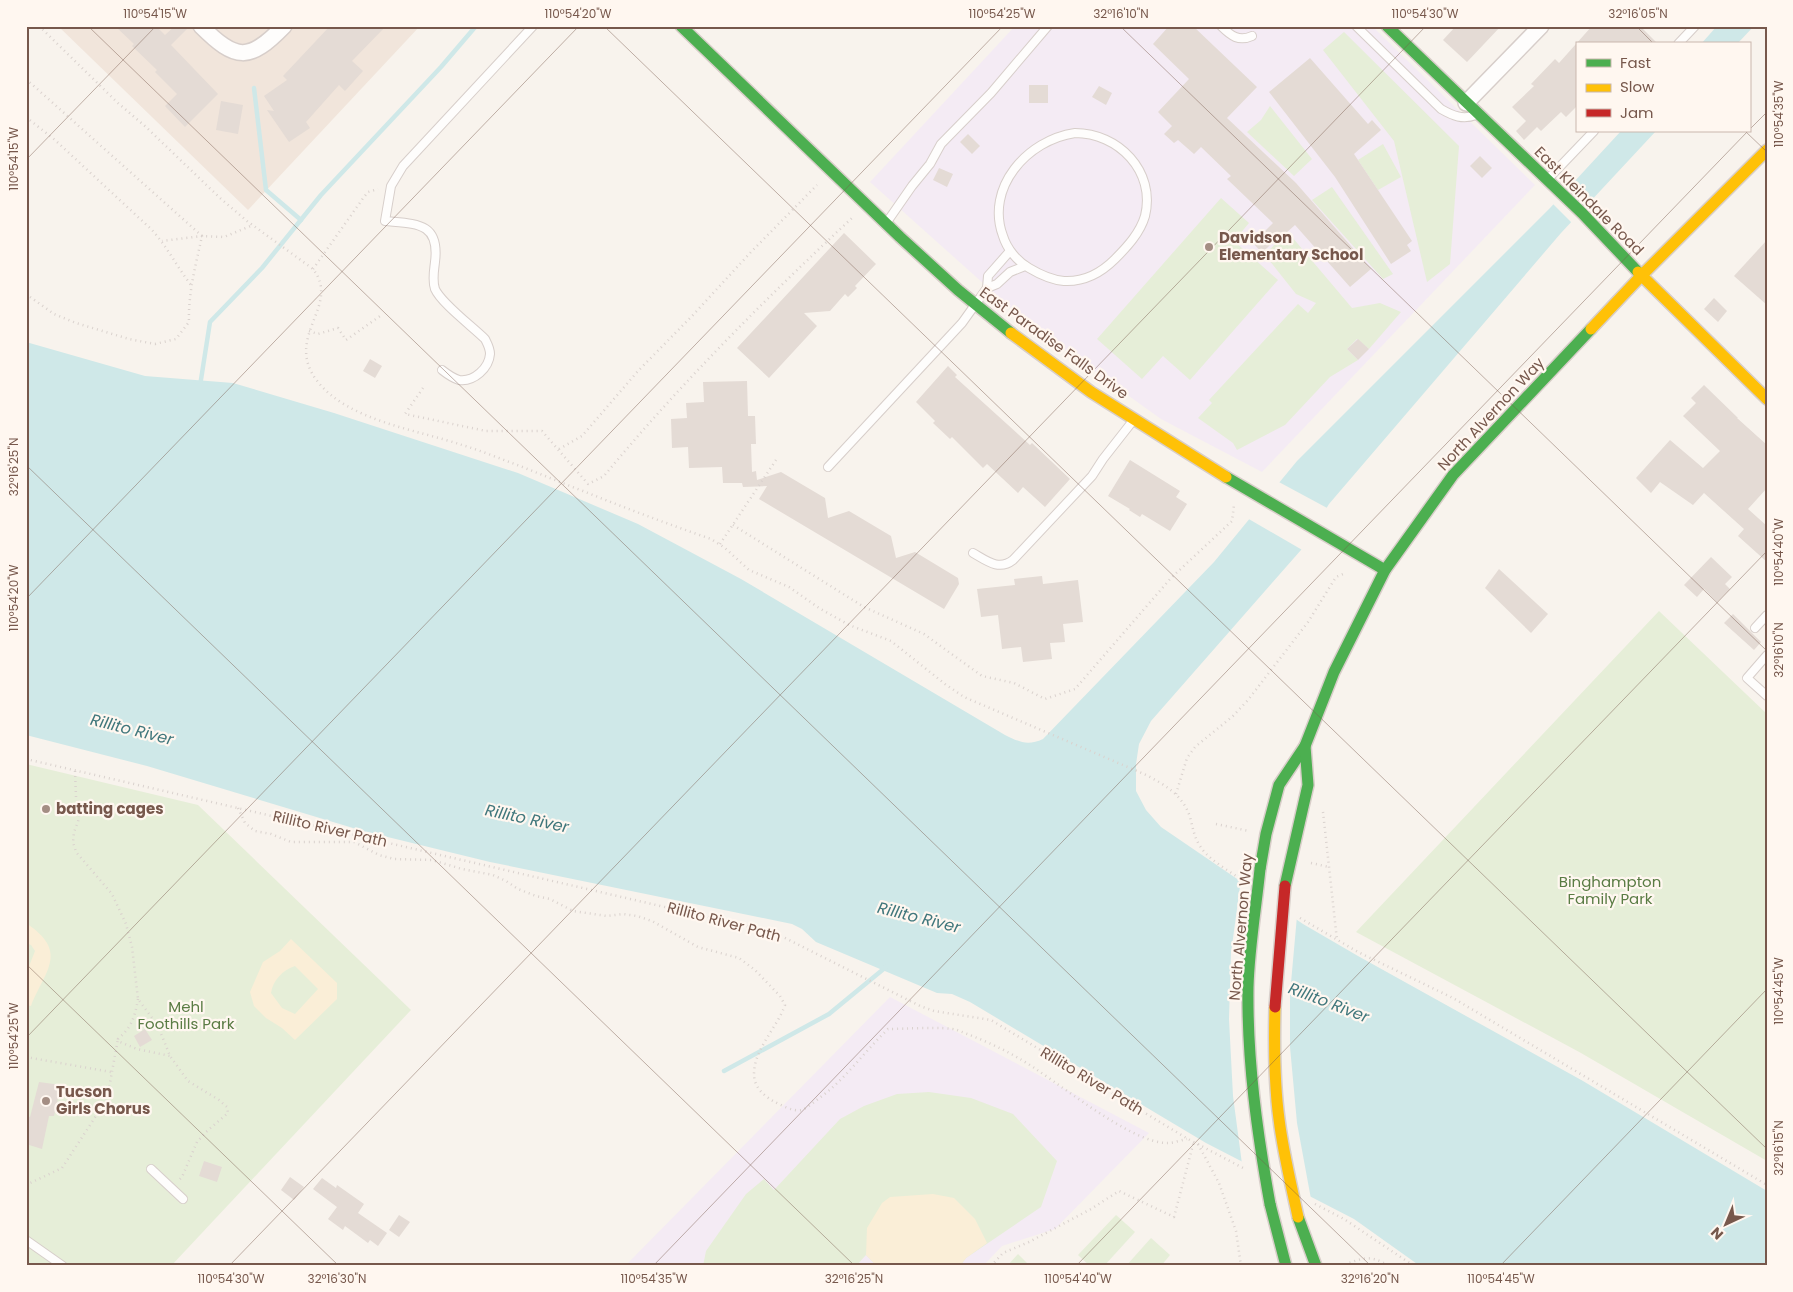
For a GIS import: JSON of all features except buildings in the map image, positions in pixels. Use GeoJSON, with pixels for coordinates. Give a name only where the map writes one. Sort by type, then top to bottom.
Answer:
{"type":"FeatureCollection","features":[{"type":"Feature","properties":{"kind":"main road","name":"East Paradise Falls Drive"},"geometry":{"type":"LineString","coordinates":[[681,26],[886,224],[976,305],[1020,341],[1134,420],[1247,490],[1385,570]]}},
{"type":"Feature","properties":{"kind":"main road","name":"East Kleindale Road"},"geometry":{"type":"LineString","coordinates":[[1388,26],[1582,213],[1767,399]]}},
{"type":"Feature","properties":{"kind":"main road","name":"North Alvernon Way"},"geometry":{"type":"LineString","coordinates":[[1286,1266],[1270,1204],[1254,1114],[1250,1074],[1248,986],[1260,869],[1266,834],[1280,785],[1305,746],[1334,672],[1385,570],[1453,474],[1642,275],[1767,150]]}},
{"type":"Feature","properties":{"kind":"main road","name":"North Alvernon Way"},"geometry":{"type":"LineString","coordinates":[[1305,746],[1308,785],[1285,886],[1277,961],[1275,996],[1276,1086],[1281,1132],[1298,1217],[1316,1266]]}},
{"type":"Feature","properties":{"kind":"street"},"geometry":{"type":"LineString","coordinates":[[201,26],[222,45],[232,51],[243,53],[254,51],[264,46],[284,26]]}},
{"type":"Feature","properties":{"kind":"street"},"geometry":{"type":"LineString","coordinates":[[1466,103],[1539,27]]}},
{"type":"Feature","properties":{"kind":"lane"},"geometry":{"type":"LineString","coordinates":[[442,370],[460,380],[468,380],[483,370],[490,354],[488,345],[485,338],[445,301],[436,290],[433,275],[436,244],[434,237],[422,226],[386,221],[391,186],[403,166],[534,26]]}},
{"type":"Feature","properties":{"kind":"lane"},"geometry":{"type":"LineString","coordinates":[[886,224],[912,186],[930,164],[941,144],[991,93],[1048,26]]}},
{"type":"Feature","properties":{"kind":"lane"},"geometry":{"type":"LineString","coordinates":[[1221,26],[1234,37],[1240,39],[1252,36]]}},
{"type":"Feature","properties":{"kind":"lane"},"geometry":{"type":"LineString","coordinates":[[1356,26],[1441,110],[1461,118],[1478,114]]}},
{"type":"Feature","properties":{"kind":"lane"},"geometry":{"type":"LineString","coordinates":[[1680,42],[1695,26]]}},
{"type":"Feature","properties":{"kind":"lane"},"geometry":{"type":"LineString","coordinates":[[1547,180],[1593,132]]}},
{"type":"Feature","properties":{"kind":"lane"},"geometry":{"type":"LineString","coordinates":[[1075,133],[1100,136],[1125,152],[1140,172],[1146,196],[1141,227],[1127,246],[1099,272],[1088,278],[1063,281],[1049,277],[1026,266],[1010,251],[1000,230],[998,206],[1005,183],[1011,173],[1030,153],[1050,139],[1075,133]]}},
{"type":"Feature","properties":{"kind":"lane"},"geometry":{"type":"LineString","coordinates":[[828,468],[944,344],[976,305],[987,288],[988,276],[1010,251]]}},
{"type":"Feature","properties":{"kind":"lane"},"geometry":{"type":"LineString","coordinates":[[987,288],[997,284],[1010,272],[1026,266]]}},
{"type":"Feature","properties":{"kind":"lane"},"geometry":{"type":"LineString","coordinates":[[973,553],[994,565],[1005,565],[1014,560],[1092,476],[1134,420]]}},
{"type":"Feature","properties":{"kind":"lane"},"geometry":{"type":"LineString","coordinates":[[1755,628],[1767,615]]}},
{"type":"Feature","properties":{"kind":"lane"},"geometry":{"type":"LineString","coordinates":[[1767,656],[1747,678],[1767,696]]}},
{"type":"Feature","properties":{"kind":"lane"},"geometry":{"type":"LineString","coordinates":[[151,1169],[183,1199]]}},
{"type":"Feature","properties":{"kind":"lane"},"geometry":{"type":"LineString","coordinates":[[26,1240],[63,1266]]}},
{"type":"Feature","properties":{"kind":"path"},"geometry":{"type":"LineString","coordinates":[[39,26],[220,198],[312,269],[318,276],[322,287],[320,301],[305,346],[308,364],[317,381],[328,393],[344,404],[368,416],[463,445],[720,544],[749,570],[789,587],[819,608],[849,625],[891,641],[964,697],[1164,784],[1176,794],[1188,810],[1195,838],[1201,849],[1246,882]]}},
{"type":"Feature","properties":{"kind":"path"},"geometry":{"type":"LineString","coordinates":[[26,79],[202,236]]}},
{"type":"Feature","properties":{"kind":"path"},"geometry":{"type":"LineString","coordinates":[[26,117],[55,140],[162,241],[176,265],[191,285]]}},
{"type":"Feature","properties":{"kind":"path"},"geometry":{"type":"LineString","coordinates":[[559,449],[582,436],[638,371],[817,184]]}},
{"type":"Feature","properties":{"kind":"path"},"geometry":{"type":"LineString","coordinates":[[312,269],[364,197],[373,189],[380,189]]}},
{"type":"Feature","properties":{"kind":"path"},"geometry":{"type":"LineString","coordinates":[[423,388],[405,414],[486,431],[542,432],[588,484],[604,476],[725,341],[776,289],[852,218]]}},
{"type":"Feature","properties":{"kind":"path"},"geometry":{"type":"LineString","coordinates":[[162,241],[202,236],[224,237],[253,225]]}},
{"type":"Feature","properties":{"kind":"path"},"geometry":{"type":"LineString","coordinates":[[26,294],[54,314],[76,324],[129,339],[155,344],[176,339],[189,322],[191,285],[202,236]]}},
{"type":"Feature","properties":{"kind":"path"},"geometry":{"type":"LineString","coordinates":[[309,331],[318,334],[338,328],[346,340],[383,314]]}},
{"type":"Feature","properties":{"kind":"path"},"geometry":{"type":"LineString","coordinates":[[720,544],[776,460]]}},
{"type":"Feature","properties":{"kind":"path"},"geometry":{"type":"LineString","coordinates":[[733,525],[864,607],[924,634],[982,676],[1014,683],[1046,699],[1075,689],[1171,578],[1232,521],[1234,505]]}},
{"type":"Feature","properties":{"kind":"path"},"geometry":{"type":"LineString","coordinates":[[1176,794],[1187,758],[1196,747],[1233,716],[1248,700],[1308,622],[1336,577],[1342,574]]}},
{"type":"Feature","properties":{"kind":"path","name":"Rillito River Path"},"geometry":{"type":"LineString","coordinates":[[26,758],[75,771],[729,921],[779,935],[920,1006],[934,1011],[991,1020],[1188,1139],[1247,1170]]}},
{"type":"Feature","properties":{"kind":"path"},"geometry":{"type":"LineString","coordinates":[[26,1185],[62,1168],[106,1099],[118,1039],[132,1025],[138,998],[132,947],[126,924],[112,894],[76,852],[73,842],[80,809],[76,797],[75,771]]}},
{"type":"Feature","properties":{"kind":"path"},"geometry":{"type":"LineString","coordinates":[[238,808],[245,823],[262,834],[271,834],[291,842],[305,844],[354,842],[379,855],[394,859],[408,860],[420,858],[493,875],[518,889],[550,899],[573,911],[607,916],[623,914],[637,916],[652,921],[698,947],[739,958],[755,970],[775,990],[785,1005],[761,1051],[754,1075],[758,1090],[794,1110],[802,1110],[831,1090],[874,1042],[888,1030],[954,1029],[1020,1059],[1116,1123],[1140,1135],[1168,1143],[1188,1139]]}},
{"type":"Feature","properties":{"kind":"path"},"geometry":{"type":"LineString","coordinates":[[1317,808],[1323,810],[1337,940]]}},
{"type":"Feature","properties":{"kind":"path"},"geometry":{"type":"LineString","coordinates":[[1216,824],[1250,831]]}},
{"type":"Feature","properties":{"kind":"path"},"geometry":{"type":"LineString","coordinates":[[1305,862],[1329,867]]}},
{"type":"Feature","properties":{"kind":"path"},"geometry":{"type":"LineString","coordinates":[[1293,913],[1380,963],[1453,998],[1767,1185]]}},
{"type":"Feature","properties":{"kind":"path"},"geometry":{"type":"LineString","coordinates":[[138,998],[158,1026],[170,1056],[188,1081],[227,1107],[228,1114],[197,1142],[182,1177],[172,1188]]}},
{"type":"Feature","properties":{"kind":"path"},"geometry":{"type":"LineString","coordinates":[[118,1039],[126,1046],[170,1056]]}},
{"type":"Feature","properties":{"kind":"path"},"geometry":{"type":"LineString","coordinates":[[26,1057],[112,1072]]}},
{"type":"Feature","properties":{"kind":"path"},"geometry":{"type":"LineString","coordinates":[[991,1266],[1003,1254],[1091,1209],[1119,1191],[1174,1217],[1195,1142]]}},
{"type":"Feature","properties":{"kind":"path"},"geometry":{"type":"LineString","coordinates":[[1195,1142],[1219,1183],[1236,1231],[1241,1266]]}},
{"type":"Feature","properties":{"kind":"path"},"geometry":{"type":"LineString","coordinates":[[1309,1201],[1344,1219],[1414,1266]]}},
{"type":"Feature","properties":{"kind":"path"},"geometry":{"type":"LineString","coordinates":[[1340,1266],[1371,1258],[1378,1259],[1390,1266]]}},
{"type":"Feature","properties":{"kind":"shaded area"},"geometry":{"type":"Polygon","coordinates":[[[58,26],[420,26],[248,210],[58,26]]]}},
{"type":"Feature","properties":{"kind":"shaded area","name":"Davidson Elementary School"},"geometry":{"type":"Polygon","coordinates":[[[1015,26],[1372,26],[1535,185],[1262,472],[1161,419],[1062,348],[1012,309],[870,182],[1015,26]]]}},
{"type":"Feature","properties":{"kind":"shaded area"},"geometry":{"type":"Polygon","coordinates":[[[890,997],[1149,1133],[1055,1229],[1002,1246],[983,1266],[625,1266],[890,997]]]}},
{"type":"Feature","properties":{"kind":"green space"},"geometry":{"type":"Polygon","coordinates":[[[1344,32],[1459,146],[1450,264],[1427,282],[1394,141],[1323,50],[1344,32]]]}},
{"type":"Feature","properties":{"kind":"green space"},"geometry":{"type":"Polygon","coordinates":[[[1270,106],[1312,159],[1294,176],[1247,132],[1261,120],[1270,106]]]}},
{"type":"Feature","properties":{"kind":"green space"},"geometry":{"type":"Polygon","coordinates":[[[1383,144],[1401,177],[1378,190],[1358,160],[1383,144]]]}},
{"type":"Feature","properties":{"kind":"green space"},"geometry":{"type":"Polygon","coordinates":[[[1332,187],[1393,274],[1383,279],[1312,200],[1332,187]]]}},
{"type":"Feature","properties":{"kind":"green space"},"geometry":{"type":"Polygon","coordinates":[[[1221,198],[1249,223],[1234,241],[1278,280],[1190,380],[1163,356],[1142,379],[1097,339],[1221,198]]]}},
{"type":"Feature","properties":{"kind":"green space"},"geometry":{"type":"Polygon","coordinates":[[[1287,231],[1352,308],[1380,303],[1401,312],[1369,349],[1357,339],[1347,349],[1358,360],[1330,377],[1285,425],[1237,450],[1233,443],[1198,418],[1212,403],[1209,400],[1298,304],[1308,313],[1316,303],[1296,294],[1265,255],[1287,231]]]}},
{"type":"Feature","properties":{"kind":"green space","name":"Binghampton Family Park"},"geometry":{"type":"Polygon","coordinates":[[[1659,611],[1767,714],[1767,1161],[1581,1053],[1356,932],[1659,611]]]}},
{"type":"Feature","properties":{"kind":"green space","name":"Mehl Foothills Park"},"geometry":{"type":"Polygon","coordinates":[[[26,764],[198,805],[411,1010],[171,1266],[26,1266],[26,764]]]}},
{"type":"Feature","properties":{"kind":"green space"},"geometry":{"type":"Polygon","coordinates":[[[929,1092],[971,1098],[1013,1114],[1057,1161],[1041,1207],[966,1258],[960,1266],[886,1266],[883,1263],[877,1266],[866,1255],[856,1266],[703,1266],[706,1251],[746,1194],[764,1179],[774,1190],[840,1119],[864,1106],[897,1094],[929,1092]]]}},
{"type":"Feature","properties":{"kind":"green space"},"geometry":{"type":"Polygon","coordinates":[[[1116,1215],[1135,1232],[1104,1266],[1090,1266],[1078,1255],[1116,1215]]]}},
{"type":"Feature","properties":{"kind":"green space"},"geometry":{"type":"Polygon","coordinates":[[[1151,1238],[1170,1255],[1161,1266],[1126,1266],[1151,1238]]]}},
{"type":"Feature","properties":{"kind":"green space"},"geometry":{"type":"Polygon","coordinates":[[[1018,1254],[1030,1266],[1007,1266],[1018,1254]]]}},
{"type":"Feature","properties":{"kind":"sand"},"geometry":{"type":"Polygon","coordinates":[[[26,923],[39,933],[47,943],[50,952],[50,962],[47,971],[31,1006],[26,1005],[26,974],[35,951],[31,945],[26,943],[26,923]]]}},
{"type":"Feature","properties":{"kind":"sand"},"geometry":{"type":"Polygon","coordinates":[[[291,939],[337,983],[337,999],[295,1040],[282,1028],[266,1018],[254,1006],[250,992],[263,962],[280,951],[291,939]],[[295,966],[279,976],[271,993],[282,1008],[295,1014],[318,989],[295,966]]]}},
{"type":"Feature","properties":{"kind":"sand"},"geometry":{"type":"Polygon","coordinates":[[[933,1194],[954,1198],[975,1219],[987,1243],[966,1258],[960,1266],[886,1266],[883,1263],[877,1266],[866,1255],[867,1228],[882,1203],[890,1197],[933,1194]]]}},
{"type":"Feature","properties":{"kind":"water"},"geometry":{"type":"Polygon","coordinates":[[[1717,26],[1754,26],[1739,42],[1703,42],[1717,26]]]}},
{"type":"Feature","properties":{"kind":"water","name":"Rillito River"},"geometry":{"type":"Polygon","coordinates":[[[1620,132],[1655,132],[1561,233],[1329,504],[1301,550],[1151,721],[1139,744],[1136,764],[1136,791],[1146,810],[1161,827],[1303,924],[1583,1081],[1767,1191],[1767,1266],[1420,1266],[1354,1219],[1206,1143],[970,1002],[952,994],[937,993],[816,942],[802,929],[792,924],[490,862],[363,831],[147,766],[26,735],[26,342],[145,376],[233,383],[334,413],[518,473],[638,524],[741,579],[1005,735],[1028,743],[1043,739],[1214,562],[1297,461],[1550,208],[1620,132]]]}},
{"type":"Feature","properties":{"kind":"pier"},"geometry":{"type":"Polygon","coordinates":[[[1571,182],[1593,203],[1572,223],[1552,203],[1571,182]]]}},
{"type":"Feature","properties":{"kind":"pier"},"geometry":{"type":"Polygon","coordinates":[[[1277,481],[1329,509],[1304,551],[1247,518],[1277,481]]]}},
{"type":"Feature","properties":{"kind":"pier"},"geometry":{"type":"Polygon","coordinates":[[[1241,879],[1297,916],[1290,994],[1290,1047],[1297,1123],[1311,1199],[1242,1164],[1233,1096],[1229,1019],[1231,953],[1241,879]]]}},
{"type":"Feature","properties":{"kind":"waterway"},"geometry":{"type":"LineString","coordinates":[[200,386],[210,322],[262,268],[321,195],[441,67],[476,26]]}},
{"type":"Feature","properties":{"kind":"waterway"},"geometry":{"type":"LineString","coordinates":[[254,88],[266,190],[301,220]]}},
{"type":"Feature","properties":{"kind":"waterway"},"geometry":{"type":"LineString","coordinates":[[724,1071],[829,1014],[886,967]]}},
{"type":"Feature","properties":{"kind":"traffic: fast"},"geometry":{"type":"LineString","coordinates":[[681,26],[900,237],[958,290],[1011,333]]}},
{"type":"Feature","properties":{"kind":"traffic: fast"},"geometry":{"type":"LineString","coordinates":[[1387,26],[1582,213],[1638,272]]}},
{"type":"Feature","properties":{"kind":"traffic: fast"},"geometry":{"type":"LineString","coordinates":[[1260,869],[1266,834],[1279,785],[1305,746],[1334,672],[1385,570],[1453,475],[1591,329]]}},
{"type":"Feature","properties":{"kind":"traffic: fast"},"geometry":{"type":"LineString","coordinates":[[1226,477],[1385,570]]}},
{"type":"Feature","properties":{"kind":"traffic: fast"},"geometry":{"type":"LineString","coordinates":[[1285,886],[1308,785],[1305,746]]}},
{"type":"Feature","properties":{"kind":"traffic: fast"},"geometry":{"type":"LineString","coordinates":[[1260,869],[1250,958],[1248,1014],[1254,1096],[1270,1204]]}},
{"type":"Feature","properties":{"kind":"traffic: fast"},"geometry":{"type":"LineString","coordinates":[[1270,1204],[1286,1266]]}},
{"type":"Feature","properties":{"kind":"traffic: fast"},"geometry":{"type":"LineString","coordinates":[[1298,1217],[1316,1266]]}},
{"type":"Feature","properties":{"kind":"traffic: slow"},"geometry":{"type":"LineString","coordinates":[[1591,329],[1767,150]]}},
{"type":"Feature","properties":{"kind":"traffic: slow"},"geometry":{"type":"LineString","coordinates":[[1638,272],[1767,399]]}},
{"type":"Feature","properties":{"kind":"traffic: slow"},"geometry":{"type":"LineString","coordinates":[[1011,333],[1091,392],[1226,477]]}},
{"type":"Feature","properties":{"kind":"traffic: slow"},"geometry":{"type":"LineString","coordinates":[[1275,1007],[1274,1035],[1277,1105],[1285,1156],[1298,1217]]}},
{"type":"Feature","properties":{"kind":"traffic: jam"},"geometry":{"type":"LineString","coordinates":[[1275,1007],[1285,886]]}},
{"type":"Feature","properties":{"kind":"place","name":"Davidson Elementary School"},"geometry":{"type":"Point","coordinates":[1209,247]}},
{"type":"Feature","properties":{"kind":"place","name":"batting cages"},"geometry":{"type":"Point","coordinates":[46,809]}},
{"type":"Feature","properties":{"kind":"place","name":"Tucson Girls Chorus"},"geometry":{"type":"Point","coordinates":[46,1101]}}]}
